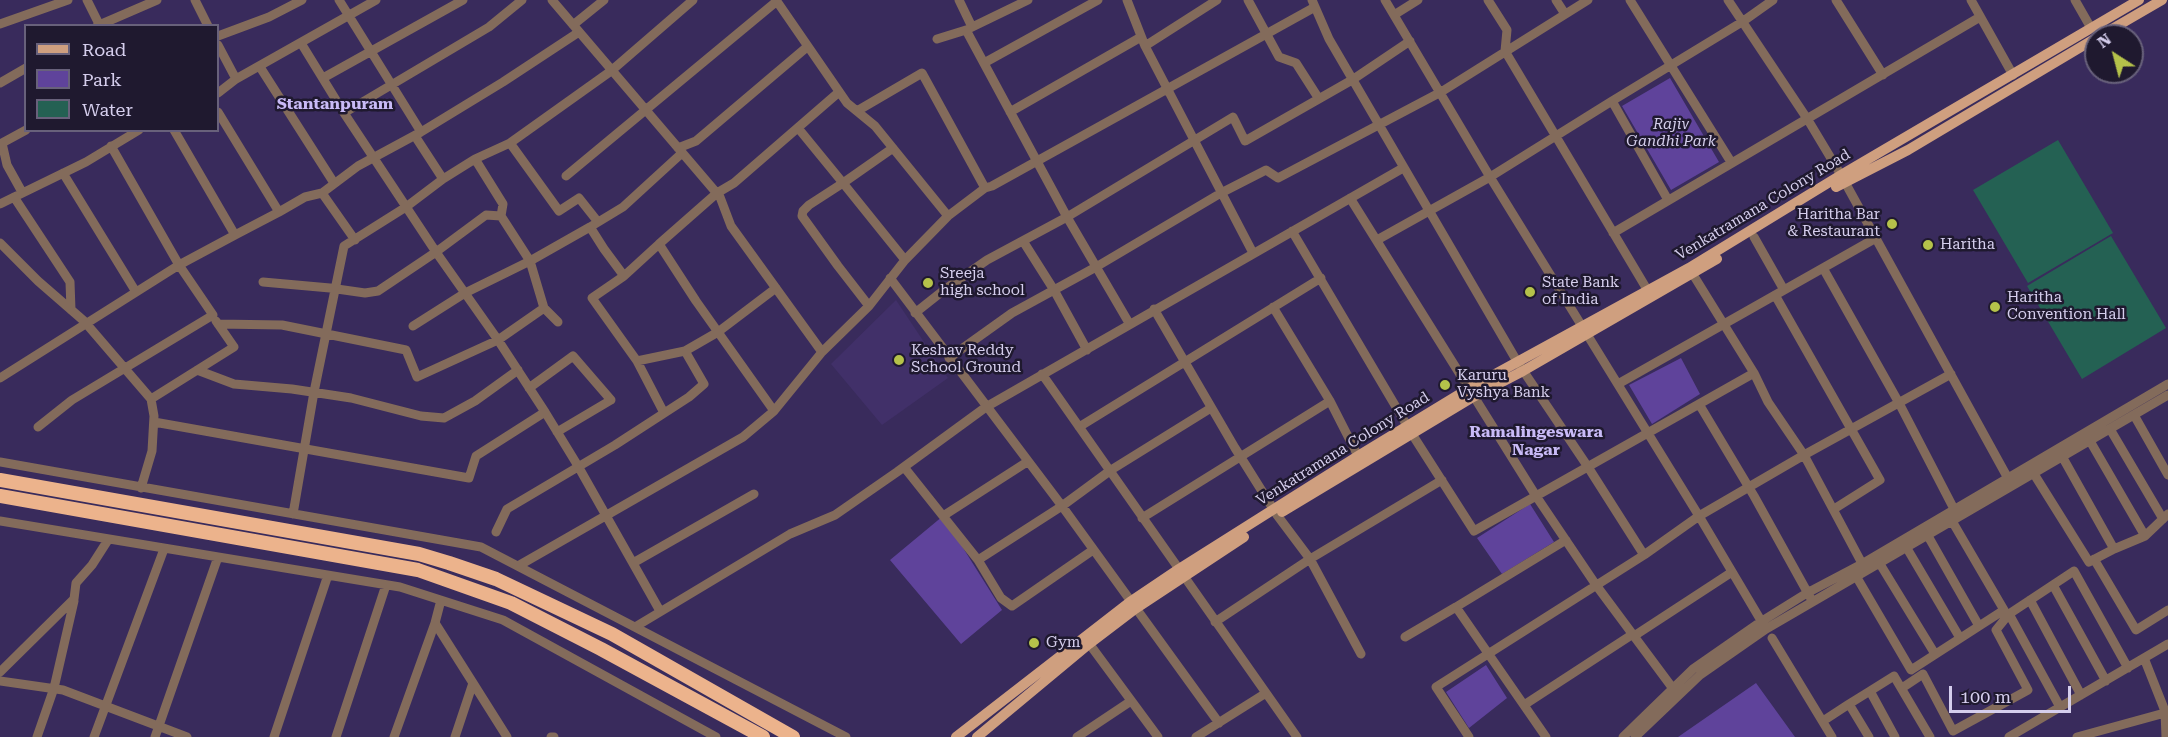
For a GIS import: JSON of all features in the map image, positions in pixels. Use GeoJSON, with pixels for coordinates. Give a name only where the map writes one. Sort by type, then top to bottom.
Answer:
{"type":"FeatureCollection","features":[{"type":"Feature","properties":{"kind":"highway"},"geometry":{"type":"LineString","coordinates":[[0,480],[419,554],[496,579],[612,634],[793,737]]}},
{"type":"Feature","properties":{"kind":"highway"},"geometry":{"type":"LineString","coordinates":[[0,496],[418,570],[511,603],[602,649],[763,737]]}},
{"type":"Feature","properties":{"kind":"main road","name":"Venkatramana Colony Road"},"geometry":{"type":"LineString","coordinates":[[2109,24],[2139,0]]}},
{"type":"Feature","properties":{"kind":"main road"},"geometry":{"type":"LineString","coordinates":[[2115,24],[2162,0]]}},
{"type":"Feature","properties":{"kind":"main road","name":"Venkatramana Colony Road"},"geometry":{"type":"LineString","coordinates":[[956,737],[1181,572],[1276,512],[1358,456],[1410,430],[1471,393],[1584,331],[1648,291],[1691,271],[2013,75],[2084,40]]}},
{"type":"Feature","properties":{"kind":"main road"},"geometry":{"type":"LineString","coordinates":[[1584,331],[1754,237],[1843,178],[1908,150],[2084,41]]}},
{"type":"Feature","properties":{"kind":"main road"},"geometry":{"type":"LineString","coordinates":[[1276,512],[1410,430]]}},
{"type":"Feature","properties":{"kind":"main road"},"geometry":{"type":"LineString","coordinates":[[977,737],[1087,640]]}},
{"type":"Feature","properties":{"kind":"street"},"geometry":{"type":"LineString","coordinates":[[0,24],[68,0]]}},
{"type":"Feature","properties":{"kind":"street"},"geometry":{"type":"LineString","coordinates":[[87,0],[99,24]]}},
{"type":"Feature","properties":{"kind":"street"},"geometry":{"type":"LineString","coordinates":[[101,24],[157,0]]}},
{"type":"Feature","properties":{"kind":"street"},"geometry":{"type":"LineString","coordinates":[[195,0],[207,24]]}},
{"type":"Feature","properties":{"kind":"street"},"geometry":{"type":"LineString","coordinates":[[219,36],[268,17],[302,0]]}},
{"type":"Feature","properties":{"kind":"street"},"geometry":{"type":"LineString","coordinates":[[339,0],[393,84],[443,179]]}},
{"type":"Feature","properties":{"kind":"street"},"geometry":{"type":"LineString","coordinates":[[219,92],[236,79],[376,0]]}},
{"type":"Feature","properties":{"kind":"street"},"geometry":{"type":"LineString","coordinates":[[323,78],[463,0]]}},
{"type":"Feature","properties":{"kind":"street"},"geometry":{"type":"LineString","coordinates":[[344,113],[489,27],[522,0]]}},
{"type":"Feature","properties":{"kind":"street"},"geometry":{"type":"LineString","coordinates":[[552,0],[717,193],[731,226],[822,352]]}},
{"type":"Feature","properties":{"kind":"street"},"geometry":{"type":"LineString","coordinates":[[0,378],[179,266],[305,197],[322,193],[358,166],[418,134],[503,82],[576,29],[604,0]]}},
{"type":"Feature","properties":{"kind":"street"},"geometry":{"type":"LineString","coordinates":[[293,514],[314,393],[345,246],[406,207],[443,179],[475,159],[510,142],[611,71],[693,0]]}},
{"type":"Feature","properties":{"kind":"street"},"geometry":{"type":"LineString","coordinates":[[566,176],[776,0],[839,93],[874,126],[948,216]]}},
{"type":"Feature","properties":{"kind":"street"},"geometry":{"type":"LineString","coordinates":[[959,0],[984,63],[1067,217],[1129,323]]}},
{"type":"Feature","properties":{"kind":"street"},"geometry":{"type":"LineString","coordinates":[[937,39],[969,28],[1028,0]]}},
{"type":"Feature","properties":{"kind":"street"},"geometry":{"type":"LineString","coordinates":[[984,63],[1098,0]]}},
{"type":"Feature","properties":{"kind":"street"},"geometry":{"type":"LineString","coordinates":[[1124,0],[1193,141],[1253,253]]}},
{"type":"Feature","properties":{"kind":"street"},"geometry":{"type":"LineString","coordinates":[[1010,112],[1217,0]]}},
{"type":"Feature","properties":{"kind":"street"},"geometry":{"type":"LineString","coordinates":[[1248,0],[1280,57],[1296,63],[1319,99]]}},
{"type":"Feature","properties":{"kind":"street"},"geometry":{"type":"LineString","coordinates":[[1385,0],[1490,177],[1764,625]]}},
{"type":"Feature","properties":{"kind":"street"},"geometry":{"type":"LineString","coordinates":[[1394,15],[1419,0]]}},
{"type":"Feature","properties":{"kind":"street"},"geometry":{"type":"LineString","coordinates":[[1488,0],[1507,30],[1505,51],[1648,291]]}},
{"type":"Feature","properties":{"kind":"street"},"geometry":{"type":"LineString","coordinates":[[1556,0],[1565,14]]}},
{"type":"Feature","properties":{"kind":"street"},"geometry":{"type":"LineString","coordinates":[[949,358],[1012,313],[1096,267],[1221,193],[1266,170],[1278,178],[1441,92],[1588,0]]}},
{"type":"Feature","properties":{"kind":"street"},"geometry":{"type":"LineString","coordinates":[[1630,0],[1731,162]]}},
{"type":"Feature","properties":{"kind":"street"},"geometry":{"type":"LineString","coordinates":[[1728,0],[1808,120],[1843,178],[2010,482]]}},
{"type":"Feature","properties":{"kind":"street"},"geometry":{"type":"LineString","coordinates":[[1377,240],[1557,137],[1773,0]]}},
{"type":"Feature","properties":{"kind":"street"},"geometry":{"type":"LineString","coordinates":[[1836,0],[1883,75]]}},
{"type":"Feature","properties":{"kind":"street"},"geometry":{"type":"LineString","coordinates":[[1971,0],[2013,75]]}},
{"type":"Feature","properties":{"kind":"street"},"geometry":{"type":"LineString","coordinates":[[2075,0],[2090,24]]}},
{"type":"Feature","properties":{"kind":"street"},"geometry":{"type":"LineString","coordinates":[[518,566],[743,437],[774,411],[822,352],[869,306],[905,260],[948,216],[985,188],[1267,34],[1314,4],[1329,39],[1352,80],[1520,367],[1644,555]]}},
{"type":"Feature","properties":{"kind":"street"},"geometry":{"type":"LineString","coordinates":[[1613,233],[1980,17]]}},
{"type":"Feature","properties":{"kind":"street"},"geometry":{"type":"LineString","coordinates":[[915,313],[987,260],[1067,217],[1233,117],[1245,141],[1352,80],[1410,41]]}},
{"type":"Feature","properties":{"kind":"street"},"geometry":{"type":"LineString","coordinates":[[301,43],[373,159],[498,339],[545,412],[660,611]]}},
{"type":"Feature","properties":{"kind":"street"},"geometry":{"type":"LineString","coordinates":[[219,47],[236,79]]}},
{"type":"Feature","properties":{"kind":"street"},"geometry":{"type":"LineString","coordinates":[[414,326],[465,292],[530,261],[622,207],[680,151],[696,141],[807,47]]}},
{"type":"Feature","properties":{"kind":"street"},"geometry":{"type":"LineString","coordinates":[[260,67],[334,183]]}},
{"type":"Feature","properties":{"kind":"street"},"geometry":{"type":"LineString","coordinates":[[0,83],[24,69]]}},
{"type":"Feature","properties":{"kind":"street"},"geometry":{"type":"LineString","coordinates":[[857,111],[922,73],[985,188]]}},
{"type":"Feature","properties":{"kind":"street"},"geometry":{"type":"LineString","coordinates":[[664,413],[637,361],[592,298],[624,276],[717,193],[734,183],[839,93]]}},
{"type":"Feature","properties":{"kind":"street"},"geometry":{"type":"LineString","coordinates":[[1612,101],[1668,200]]}},
{"type":"Feature","properties":{"kind":"street"},"geometry":{"type":"LineString","coordinates":[[219,114],[279,212]]}},
{"type":"Feature","properties":{"kind":"street"},"geometry":{"type":"LineString","coordinates":[[798,128],[905,260]]}},
{"type":"Feature","properties":{"kind":"street"},"geometry":{"type":"LineString","coordinates":[[24,131],[1,142],[7,165],[18,194],[70,282],[71,309]]}},
{"type":"Feature","properties":{"kind":"street"},"geometry":{"type":"LineString","coordinates":[[0,204],[86,162],[136,132]]}},
{"type":"Feature","properties":{"kind":"street"},"geometry":{"type":"LineString","coordinates":[[175,132],[236,235]]}},
{"type":"Feature","properties":{"kind":"street"},"geometry":{"type":"LineString","coordinates":[[510,142],[559,210],[579,198],[624,276]]}},
{"type":"Feature","properties":{"kind":"street"},"geometry":{"type":"LineString","coordinates":[[111,146],[179,266],[234,347],[151,399]]}},
{"type":"Feature","properties":{"kind":"street"},"geometry":{"type":"LineString","coordinates":[[869,306],[802,216],[803,211],[809,205],[893,148]]}},
{"type":"Feature","properties":{"kind":"street"},"geometry":{"type":"LineString","coordinates":[[475,159],[503,204],[501,216],[530,261],[544,308],[558,322]]}},
{"type":"Feature","properties":{"kind":"street"},"geometry":{"type":"LineString","coordinates":[[635,627],[790,534],[835,515],[986,406],[1403,168]]}},
{"type":"Feature","properties":{"kind":"street"},"geometry":{"type":"LineString","coordinates":[[63,173],[136,292]]}},
{"type":"Feature","properties":{"kind":"street"},"geometry":{"type":"LineString","coordinates":[[322,193],[355,240]]}},
{"type":"Feature","properties":{"kind":"street"},"geometry":{"type":"LineString","coordinates":[[1350,198],[1536,496],[1596,585],[1676,693]]}},
{"type":"Feature","properties":{"kind":"street"},"geometry":{"type":"LineString","coordinates":[[262,282],[365,293],[378,291],[486,215],[501,216]]}},
{"type":"Feature","properties":{"kind":"street"},"geometry":{"type":"LineString","coordinates":[[1292,231],[1410,430],[1474,531],[1754,373]]}},
{"type":"Feature","properties":{"kind":"street"},"geometry":{"type":"LineString","coordinates":[[1754,237],[1784,290]]}},
{"type":"Feature","properties":{"kind":"street"},"geometry":{"type":"LineString","coordinates":[[1618,384],[1876,238]]}},
{"type":"Feature","properties":{"kind":"street"},"geometry":{"type":"LineString","coordinates":[[1023,241],[1054,290],[1087,350]]}},
{"type":"Feature","properties":{"kind":"street"},"geometry":{"type":"LineString","coordinates":[[0,243],[38,281],[87,324],[151,399],[154,422],[152,451],[141,488]]}},
{"type":"Feature","properties":{"kind":"street"},"geometry":{"type":"LineString","coordinates":[[659,244],[774,411]]}},
{"type":"Feature","properties":{"kind":"street"},"geometry":{"type":"LineString","coordinates":[[1823,268],[1899,403],[1954,509]]}},
{"type":"Feature","properties":{"kind":"street"},"geometry":{"type":"LineString","coordinates":[[1691,271],[1754,373],[1768,402],[1804,455],[1864,568]]}},
{"type":"Feature","properties":{"kind":"street"},"geometry":{"type":"LineString","coordinates":[[890,278],[1062,506],[1219,723]]}},
{"type":"Feature","properties":{"kind":"street"},"geometry":{"type":"LineString","coordinates":[[1079,427],[1321,278]]}},
{"type":"Feature","properties":{"kind":"street"},"geometry":{"type":"LineString","coordinates":[[637,361],[685,351],[718,332],[776,288]]}},
{"type":"Feature","properties":{"kind":"street"},"geometry":{"type":"LineString","coordinates":[[1775,295],[1880,480],[1834,509]]}},
{"type":"Feature","properties":{"kind":"street"},"geometry":{"type":"LineString","coordinates":[[1273,307],[1330,401],[1358,456]]}},
{"type":"Feature","properties":{"kind":"street"},"geometry":{"type":"LineString","coordinates":[[38,427],[72,400],[124,367],[215,319],[282,325],[406,350],[417,377],[498,339],[544,308]]}},
{"type":"Feature","properties":{"kind":"street"},"geometry":{"type":"LineString","coordinates":[[1154,309],[1240,456],[1310,560],[1361,654]]}},
{"type":"Feature","properties":{"kind":"street"},"geometry":{"type":"LineString","coordinates":[[496,531],[507,509],[615,445],[689,397],[704,384],[685,351]]}},
{"type":"Feature","properties":{"kind":"street"},"geometry":{"type":"LineString","coordinates":[[529,388],[573,356],[611,400],[557,432]]}},
{"type":"Feature","properties":{"kind":"street"},"geometry":{"type":"LineString","coordinates":[[197,370],[234,384],[351,398],[421,416],[444,418],[518,370]]}},
{"type":"Feature","properties":{"kind":"street"},"geometry":{"type":"LineString","coordinates":[[1042,374],[1112,470],[1142,518],[1297,737]]}},
{"type":"Feature","properties":{"kind":"street"},"geometry":{"type":"LineString","coordinates":[[1469,737],[1436,687],[1644,555],[1699,516],[1951,374]]}},
{"type":"Feature","properties":{"kind":"street"},"geometry":{"type":"LineString","coordinates":[[1635,737],[1676,693],[1693,669],[1723,653],[1810,597],[1904,545],[1928,536],[2168,384]]}},
{"type":"Feature","properties":{"kind":"street"},"geometry":{"type":"LineString","coordinates":[[1810,597],[1856,576],[1864,568],[1880,564],[1954,509],[2010,482],[2034,474],[2168,394]]}},
{"type":"Feature","properties":{"kind":"street"},"geometry":{"type":"LineString","coordinates":[[1142,518],[1330,401]]}},
{"type":"Feature","properties":{"kind":"street"},"geometry":{"type":"LineString","coordinates":[[1699,404],[1810,597]]}},
{"type":"Feature","properties":{"kind":"street"},"geometry":{"type":"LineString","coordinates":[[978,560],[1062,506],[1112,470],[1211,408]]}},
{"type":"Feature","properties":{"kind":"street"},"geometry":{"type":"LineString","coordinates":[[154,422],[469,477],[476,456],[545,412]]}},
{"type":"Feature","properties":{"kind":"street"},"geometry":{"type":"LineString","coordinates":[[2134,415],[2168,475]]}},
{"type":"Feature","properties":{"kind":"street"},"geometry":{"type":"LineString","coordinates":[[2034,474],[2089,562],[2145,536],[2165,516],[2110,429]]}},
{"type":"Feature","properties":{"kind":"street"},"geometry":{"type":"LineString","coordinates":[[2091,441],[2145,536]]}},
{"type":"Feature","properties":{"kind":"street"},"geometry":{"type":"LineString","coordinates":[[2063,458],[2115,549]]}},
{"type":"Feature","properties":{"kind":"street"},"geometry":{"type":"LineString","coordinates":[[0,462],[481,547],[846,737]]}},
{"type":"Feature","properties":{"kind":"street"},"geometry":{"type":"LineString","coordinates":[[943,516],[1027,462]]}},
{"type":"Feature","properties":{"kind":"street"},"geometry":{"type":"LineString","coordinates":[[904,467],[978,560],[1001,598],[1012,606],[1093,550]]}},
{"type":"Feature","properties":{"kind":"street"},"geometry":{"type":"LineString","coordinates":[[1215,622],[1310,560],[1442,480]]}},
{"type":"Feature","properties":{"kind":"street"},"geometry":{"type":"LineString","coordinates":[[633,563],[754,494]]}},
{"type":"Feature","properties":{"kind":"street"},"geometry":{"type":"LineString","coordinates":[[134,519],[136,504]]}},
{"type":"Feature","properties":{"kind":"street"},"geometry":{"type":"LineString","coordinates":[[0,521],[400,587],[504,620],[716,737]]}},
{"type":"Feature","properties":{"kind":"street"},"geometry":{"type":"LineString","coordinates":[[1856,576],[1911,670],[2004,610],[1952,521]]}},
{"type":"Feature","properties":{"kind":"street"},"geometry":{"type":"LineString","coordinates":[[1928,536],[1979,626]]}},
{"type":"Feature","properties":{"kind":"street"},"geometry":{"type":"LineString","coordinates":[[37,737],[54,688],[76,584],[108,540]]}},
{"type":"Feature","properties":{"kind":"street"},"geometry":{"type":"LineString","coordinates":[[1405,637],[1566,540]]}},
{"type":"Feature","properties":{"kind":"street"},"geometry":{"type":"LineString","coordinates":[[1904,545],[1960,638]]}},
{"type":"Feature","properties":{"kind":"street"},"geometry":{"type":"LineString","coordinates":[[94,737],[164,549]]}},
{"type":"Feature","properties":{"kind":"street"},"geometry":{"type":"LineString","coordinates":[[155,737],[218,558]]}},
{"type":"Feature","properties":{"kind":"street"},"geometry":{"type":"LineString","coordinates":[[2094,559],[2136,630],[2168,610]]}},
{"type":"Feature","properties":{"kind":"street"},"geometry":{"type":"LineString","coordinates":[[1880,564],[1935,654]]}},
{"type":"Feature","properties":{"kind":"street"},"geometry":{"type":"LineString","coordinates":[[1902,688],[1923,674],[1953,731],[2028,690],[1996,630],[2009,614],[2073,571],[2128,668]]}},
{"type":"Feature","properties":{"kind":"street"},"geometry":{"type":"LineString","coordinates":[[1524,705],[1731,572]]}},
{"type":"Feature","properties":{"kind":"street"},"geometry":{"type":"LineString","coordinates":[[274,737],[328,575]]}},
{"type":"Feature","properties":{"kind":"street"},"geometry":{"type":"LineString","coordinates":[[336,737],[386,585]]}},
{"type":"Feature","properties":{"kind":"street"},"geometry":{"type":"LineString","coordinates":[[2053,585],[2106,681]]}},
{"type":"Feature","properties":{"kind":"street"},"geometry":{"type":"LineString","coordinates":[[0,672],[74,599]]}},
{"type":"Feature","properties":{"kind":"street"},"geometry":{"type":"LineString","coordinates":[[394,737],[441,600]]}},
{"type":"Feature","properties":{"kind":"street"},"geometry":{"type":"LineString","coordinates":[[2030,600],[2081,695]]}},
{"type":"Feature","properties":{"kind":"street"},"geometry":{"type":"LineString","coordinates":[[1456,607],[1545,737]]}},
{"type":"Feature","properties":{"kind":"street"},"geometry":{"type":"LineString","coordinates":[[2009,614],[2060,707]]}},
{"type":"Feature","properties":{"kind":"street"},"geometry":{"type":"LineString","coordinates":[[435,623],[507,737]]}},
{"type":"Feature","properties":{"kind":"street"},"geometry":{"type":"LineString","coordinates":[[1772,638],[1832,737]]}},
{"type":"Feature","properties":{"kind":"street"},"geometry":{"type":"LineString","coordinates":[[1087,640],[1158,737]]}},
{"type":"Feature","properties":{"kind":"street"},"geometry":{"type":"LineString","coordinates":[[2009,737],[2168,644]]}},
{"type":"Feature","properties":{"kind":"street"},"geometry":{"type":"LineString","coordinates":[[2144,658],[2167,712],[2166,737]]}},
{"type":"Feature","properties":{"kind":"street"},"geometry":{"type":"LineString","coordinates":[[1823,721],[1894,676],[1930,737]]}},
{"type":"Feature","properties":{"kind":"street"},"geometry":{"type":"LineString","coordinates":[[0,681],[54,688],[187,737]]}},
{"type":"Feature","properties":{"kind":"street"},"geometry":{"type":"LineString","coordinates":[[455,737],[473,683]]}},
{"type":"Feature","properties":{"kind":"street"},"geometry":{"type":"LineString","coordinates":[[1870,691],[1895,737]]}},
{"type":"Feature","properties":{"kind":"street"},"geometry":{"type":"LineString","coordinates":[[1196,737],[1266,693]]}},
{"type":"Feature","properties":{"kind":"street"},"geometry":{"type":"LineString","coordinates":[[1624,737],[1676,693]]}},
{"type":"Feature","properties":{"kind":"street"},"geometry":{"type":"LineString","coordinates":[[1077,737],[1131,701]]}},
{"type":"Feature","properties":{"kind":"street"},"geometry":{"type":"LineString","coordinates":[[1850,704],[1869,737]]}},
{"type":"Feature","properties":{"kind":"street"},"geometry":{"type":"LineString","coordinates":[[2078,737],[2167,712]]}},
{"type":"Feature","properties":{"kind":"shaded area"},"geometry":{"type":"Polygon","coordinates":[[[896,300],[948,378],[882,425],[831,364],[896,300]]]}},
{"type":"Feature","properties":{"kind":"green space","name":"Rajiv Gandhi Park"},"geometry":{"type":"Polygon","coordinates":[[[1670,78],[1719,162],[1671,190],[1622,106],[1670,78]]]}},
{"type":"Feature","properties":{"kind":"green space"},"geometry":{"type":"Polygon","coordinates":[[[1681,358],[1700,394],[1652,424],[1629,385],[1681,358]]]}},
{"type":"Feature","properties":{"kind":"green space"},"geometry":{"type":"Polygon","coordinates":[[[1530,504],[1554,542],[1502,574],[1477,538],[1530,504]]]}},
{"type":"Feature","properties":{"kind":"green space"},"geometry":{"type":"Polygon","coordinates":[[[943,516],[1002,610],[961,644],[890,560],[943,516]]]}},
{"type":"Feature","properties":{"kind":"green space"},"geometry":{"type":"Polygon","coordinates":[[[1486,665],[1507,698],[1469,728],[1446,692],[1486,665]]]}},
{"type":"Feature","properties":{"kind":"green space"},"geometry":{"type":"Polygon","coordinates":[[[1756,683],[1795,737],[1678,737],[1756,683]]]}},
{"type":"Feature","properties":{"kind":"water"},"geometry":{"type":"Polygon","coordinates":[[[2058,140],[2113,233],[2028,283],[1973,190],[2058,140]]]}},
{"type":"Feature","properties":{"kind":"water"},"geometry":{"type":"Polygon","coordinates":[[[2111,236],[2166,328],[2082,379],[2027,286],[2111,236]]]}},
{"type":"Feature","properties":{"kind":"place","name":"Haritha Bar & Restaurant"},"geometry":{"type":"Point","coordinates":[1892,224]}},
{"type":"Feature","properties":{"kind":"place","name":"Haritha"},"geometry":{"type":"Point","coordinates":[1928,245]}},
{"type":"Feature","properties":{"kind":"place","name":"Sreeja high school"},"geometry":{"type":"Point","coordinates":[928,283]}},
{"type":"Feature","properties":{"kind":"place","name":"State Bank of India"},"geometry":{"type":"Point","coordinates":[1530,292]}},
{"type":"Feature","properties":{"kind":"place","name":"Haritha Convention Hall"},"geometry":{"type":"Point","coordinates":[1995,307]}},
{"type":"Feature","properties":{"kind":"place","name":"Keshav Reddy School Ground"},"geometry":{"type":"Point","coordinates":[899,360]}},
{"type":"Feature","properties":{"kind":"place","name":"Karuru Vyshya Bank"},"geometry":{"type":"Point","coordinates":[1445,385]}},
{"type":"Feature","properties":{"kind":"place","name":"Gym"},"geometry":{"type":"Point","coordinates":[1034,643]}},
{"type":"Feature","properties":{"kind":"district","name":"Stantanpuram"},"geometry":{"type":"Point","coordinates":[335,104]}},
{"type":"Feature","properties":{"kind":"district","name":"Ramalingeswara Nagar"},"geometry":{"type":"Point","coordinates":[1536,441]}}]}
